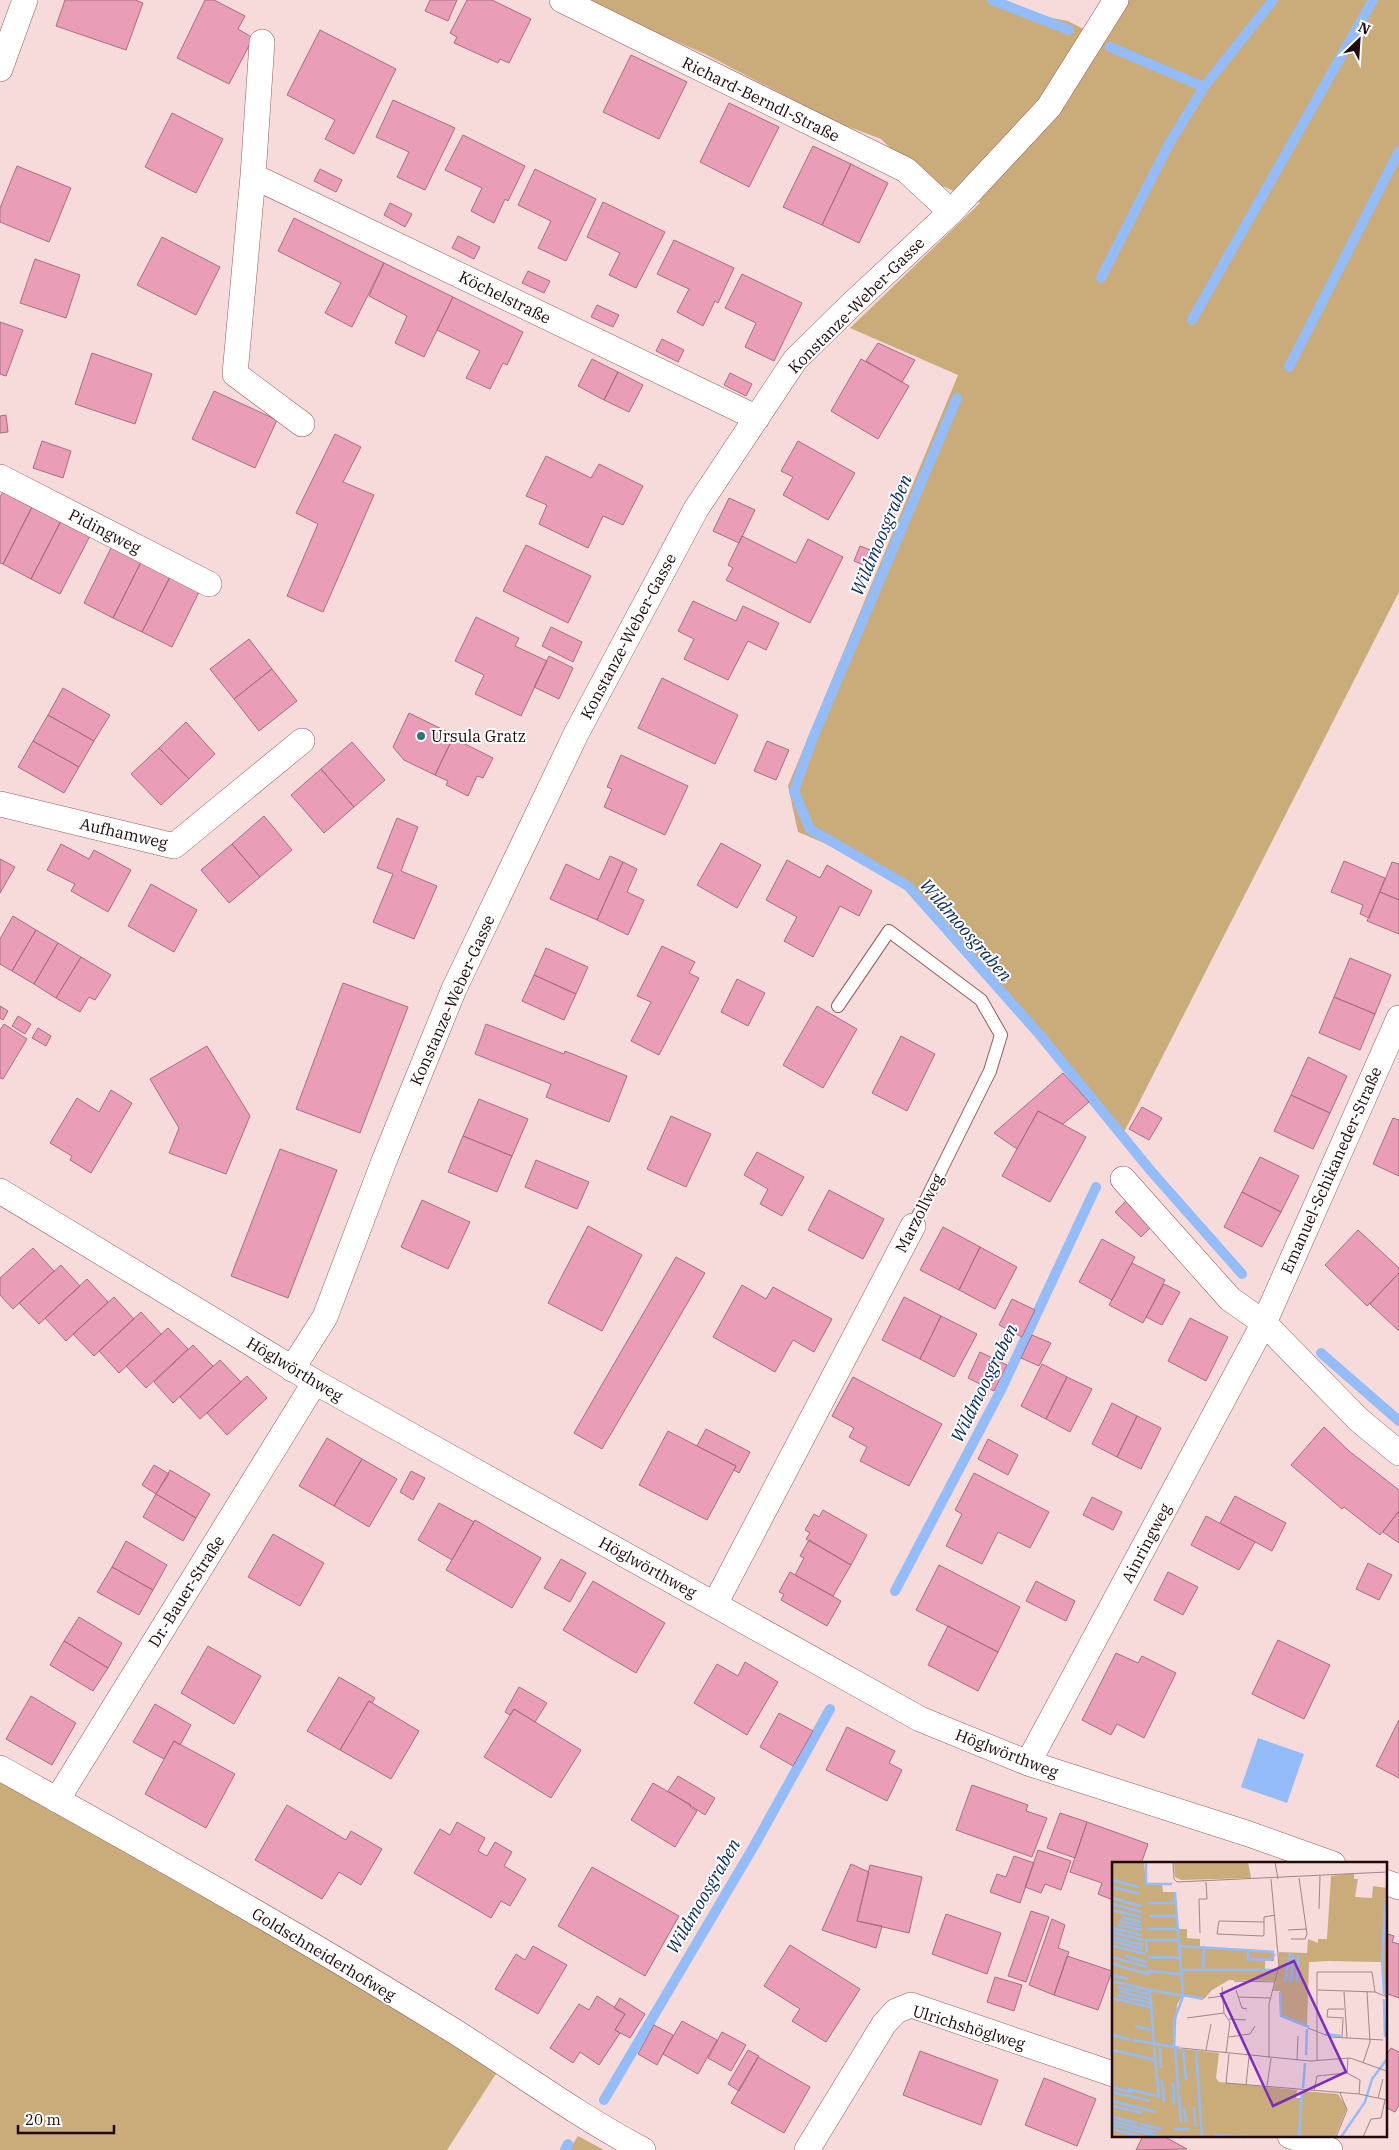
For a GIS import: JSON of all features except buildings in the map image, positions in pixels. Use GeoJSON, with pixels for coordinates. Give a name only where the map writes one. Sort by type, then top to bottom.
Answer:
{"type":"FeatureCollection","features":[{"type":"Feature","properties":{"kind":"street"},"geometry":{"type":"LineString","coordinates":[[0,69],[5,40],[25,0]]}},
{"type":"Feature","properties":{"kind":"street","name":"Richard-Berndl-Straße"},"geometry":{"type":"LineString","coordinates":[[562,0],[906,170],[951,212]]}},
{"type":"Feature","properties":{"kind":"street","name":"Konstanze-Weber-Gasse"},"geometry":{"type":"LineString","coordinates":[[292,1369],[325,1317],[384,1161],[454,989],[576,734],[696,509],[795,360],[951,212],[1050,107],[1116,0]]}},
{"type":"Feature","properties":{"kind":"street"},"geometry":{"type":"LineString","coordinates":[[262,42],[253,176],[234,374],[302,424]]}},
{"type":"Feature","properties":{"kind":"street","name":"Köchelstraße"},"geometry":{"type":"LineString","coordinates":[[253,176],[758,418]]}},
{"type":"Feature","properties":{"kind":"street","name":"Pidingweg"},"geometry":{"type":"LineString","coordinates":[[0,477],[209,584]]}},
{"type":"Feature","properties":{"kind":"street","name":"Aufhamweg"},"geometry":{"type":"LineString","coordinates":[[0,804],[174,846],[302,741]]}},
{"type":"Feature","properties":{"kind":"street","name":"Emanuel-Schikaneder-Straße"},"geometry":{"type":"LineString","coordinates":[[1264,1322],[1399,1018]]}},
{"type":"Feature","properties":{"kind":"street"},"geometry":{"type":"LineString","coordinates":[[1123,1179],[1230,1299],[1264,1322],[1359,1420],[1399,1453]]}},
{"type":"Feature","properties":{"kind":"street","name":"Höglwörthweg"},"geometry":{"type":"LineString","coordinates":[[0,1191],[292,1369],[920,1719],[1028,1762],[1249,1834],[1327,1862]]}},
{"type":"Feature","properties":{"kind":"street","name":"Marzollweg"},"geometry":{"type":"LineString","coordinates":[[715,1604],[913,1226]]}},
{"type":"Feature","properties":{"kind":"street","name":"Ainringweg"},"geometry":{"type":"LineString","coordinates":[[1028,1762],[1264,1322]]}},
{"type":"Feature","properties":{"kind":"street","name":"Dr.-Bauer-Straße"},"geometry":{"type":"LineString","coordinates":[[57,1800],[315,1382]]}},
{"type":"Feature","properties":{"kind":"street","name":"Goldschneiderhofweg"},"geometry":{"type":"LineString","coordinates":[[0,1768],[202,1881],[446,2026],[603,2129],[643,2150]]}},
{"type":"Feature","properties":{"kind":"street"},"geometry":{"type":"LineString","coordinates":[[1386,1882],[1399,1887]]}},
{"type":"Feature","properties":{"kind":"street","name":"Ulrichshöglweg"},"geometry":{"type":"LineString","coordinates":[[807,2150],[884,2024],[896,2011],[911,2005],[1112,2074]]}},
{"type":"Feature","properties":{"kind":"street"},"geometry":{"type":"LineString","coordinates":[[1296,2138],[1330,2150]]}},
{"type":"Feature","properties":{"kind":"lane","name":"Marzollweg"},"geometry":{"type":"LineString","coordinates":[[838,1006],[888,931],[981,1000],[1001,1035],[990,1071],[913,1226]]}},
{"type":"Feature","properties":{"kind":"shaded area"},"geometry":{"type":"Polygon","coordinates":[[[590,0],[1000,0],[1047,17],[1068,21],[1101,38],[1127,0],[1399,0],[1399,592],[1122,1136],[891,871],[798,832],[788,786],[958,375],[850,328],[980,203],[925,178],[913,170],[881,139],[836,122],[705,54],[590,0]]]}},
{"type":"Feature","properties":{"kind":"shaded area"},"geometry":{"type":"Polygon","coordinates":[[[0,1778],[136,1854],[499,2069],[447,2150],[0,2150],[0,1778]]]}},
{"type":"Feature","properties":{"kind":"shaded area"},"geometry":{"type":"Polygon","coordinates":[[[578,2136],[604,2150],[569,2150],[578,2136]]]}},
{"type":"Feature","properties":{"kind":"water"},"geometry":{"type":"Polygon","coordinates":[[[1258,1738],[1304,1754],[1287,1803],[1241,1787],[1258,1738]]]}},
{"type":"Feature","properties":{"kind":"waterway"},"geometry":{"type":"LineString","coordinates":[[992,0],[1069,30]]}},
{"type":"Feature","properties":{"kind":"waterway"},"geometry":{"type":"LineString","coordinates":[[1101,278],[1169,144],[1204,87],[1273,0]]}},
{"type":"Feature","properties":{"kind":"waterway"},"geometry":{"type":"LineString","coordinates":[[1192,320],[1373,0]]}},
{"type":"Feature","properties":{"kind":"waterway"},"geometry":{"type":"LineString","coordinates":[[1110,47],[1204,87]]}},
{"type":"Feature","properties":{"kind":"waterway"},"geometry":{"type":"LineString","coordinates":[[1289,367],[1399,151]]}},
{"type":"Feature","properties":{"kind":"waterway","name":"Wildmoosgraben"},"geometry":{"type":"LineString","coordinates":[[957,398],[812,740],[794,791],[810,829],[908,886],[1039,1034],[1151,1171],[1242,1274]]}},
{"type":"Feature","properties":{"kind":"waterway","name":"Wildmoosgraben"},"geometry":{"type":"LineString","coordinates":[[895,1591],[1002,1388],[1096,1187]]}},
{"type":"Feature","properties":{"kind":"waterway","name":"Wildmoosgraben"},"geometry":{"type":"LineString","coordinates":[[1321,1353],[1399,1421]]}},
{"type":"Feature","properties":{"kind":"waterway","name":"Wildmoosgraben"},"geometry":{"type":"LineString","coordinates":[[604,2100],[754,1846],[830,1709]]}},
{"type":"Feature","properties":{"kind":"waterway","name":"Wildmoosgraben"},"geometry":{"type":"LineString","coordinates":[[565,2150],[568,2144]]}},
{"type":"Feature","properties":{"kind":"place","name":"Ursula Gratz"},"geometry":{"type":"Point","coordinates":[421,736]}}]}
